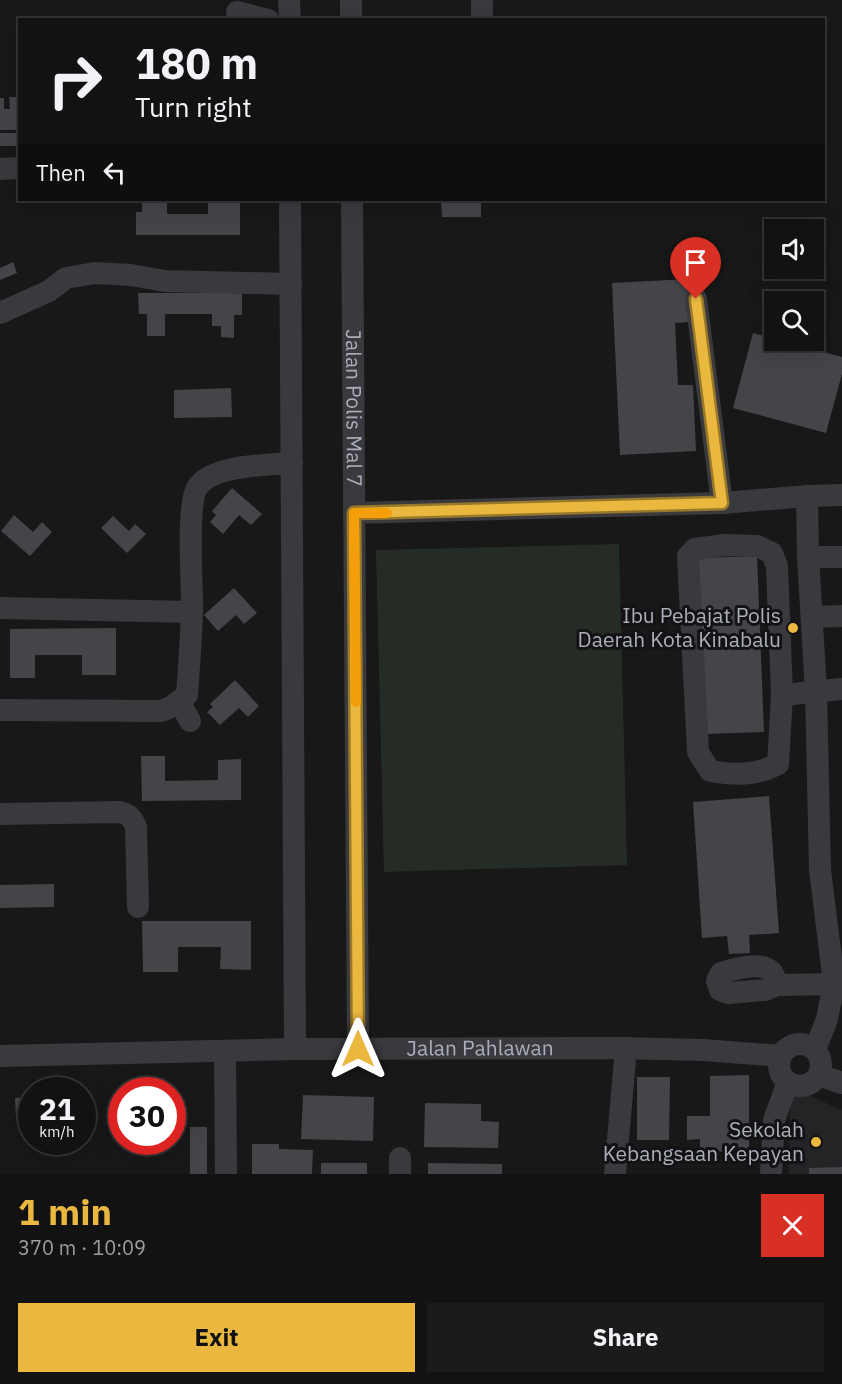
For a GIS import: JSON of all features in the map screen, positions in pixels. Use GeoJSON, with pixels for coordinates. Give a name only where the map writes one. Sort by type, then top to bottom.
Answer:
{"type":"FeatureCollection","features":[{"type":"Feature","properties":{"kind":"street"},"geometry":{"type":"LineString","coordinates":[[290,0],[290,18]]}},
{"type":"Feature","properties":{"kind":"street"},"geometry":{"type":"LineString","coordinates":[[351,0],[351,18]]}},
{"type":"Feature","properties":{"kind":"street"},"geometry":{"type":"LineString","coordinates":[[482,0],[482,18]]}},
{"type":"Feature","properties":{"kind":"street"},"geometry":{"type":"LineString","coordinates":[[237,12],[260,18]]}},
{"type":"Feature","properties":{"kind":"street"},"geometry":{"type":"LineString","coordinates":[[0,169],[18,168]]}},
{"type":"Feature","properties":{"kind":"street"},"geometry":{"type":"LineString","coordinates":[[290,201],[295,1049]]}},
{"type":"Feature","properties":{"kind":"street","name":"Jalan Polis Mal 7"},"geometry":{"type":"LineString","coordinates":[[352,201],[358,1049]]}},
{"type":"Feature","properties":{"kind":"street"},"geometry":{"type":"LineString","coordinates":[[0,313],[50,291],[66,278],[95,273],[131,275],[165,281],[291,284]]}},
{"type":"Feature","properties":{"kind":"street"},"geometry":{"type":"LineString","coordinates":[[696,299],[722,503]]}},
{"type":"Feature","properties":{"kind":"street"},"geometry":{"type":"LineString","coordinates":[[0,710],[161,711],[171,707],[184,711],[192,612],[193,496],[197,486],[205,479],[222,472],[292,463]]}},
{"type":"Feature","properties":{"kind":"street"},"geometry":{"type":"LineString","coordinates":[[354,513],[722,503],[842,495]]}},
{"type":"Feature","properties":{"kind":"street"},"geometry":{"type":"LineString","coordinates":[[807,496],[808,557],[816,691],[820,870],[835,938],[838,984],[815,1050]]}},
{"type":"Feature","properties":{"kind":"street"},"geometry":{"type":"LineString","coordinates":[[725,545],[757,546],[772,554],[777,566],[782,695],[778,764],[763,771],[733,775],[710,771],[698,752],[688,556],[695,549],[725,545]]}},
{"type":"Feature","properties":{"kind":"street"},"geometry":{"type":"LineString","coordinates":[[808,557],[842,557]]}},
{"type":"Feature","properties":{"kind":"street"},"geometry":{"type":"LineString","coordinates":[[0,608],[192,612]]}},
{"type":"Feature","properties":{"kind":"street"},"geometry":{"type":"LineString","coordinates":[[812,616],[842,616]]}},
{"type":"Feature","properties":{"kind":"street"},"geometry":{"type":"LineString","coordinates":[[782,695],[842,689]]}},
{"type":"Feature","properties":{"kind":"street"},"geometry":{"type":"LineString","coordinates":[[0,814],[126,813],[136,827],[138,907]]}},
{"type":"Feature","properties":{"kind":"street"},"geometry":{"type":"LineString","coordinates":[[777,985],[838,984]]}},
{"type":"Feature","properties":{"kind":"street"},"geometry":{"type":"LineString","coordinates":[[796,1044],[803,1044],[815,1050],[821,1062],[819,1075],[815,1081],[801,1086],[788,1082],[779,1071],[781,1056],[785,1050],[796,1044]]}},
{"type":"Feature","properties":{"kind":"street"},"geometry":{"type":"LineString","coordinates":[[615,1174],[626,1048]]}},
{"type":"Feature","properties":{"kind":"street","name":"Jalan Pahlawan"},"geometry":{"type":"LineString","coordinates":[[0,1056],[295,1049],[626,1048],[704,1050],[781,1056]]}},
{"type":"Feature","properties":{"kind":"street"},"geometry":{"type":"LineString","coordinates":[[225,1051],[226,1174]]}},
{"type":"Feature","properties":{"kind":"street"},"geometry":{"type":"LineString","coordinates":[[819,1075],[842,1083]]}},
{"type":"Feature","properties":{"kind":"street"},"geometry":{"type":"LineString","coordinates":[[771,1174],[774,1120],[788,1082]]}},
{"type":"Feature","properties":{"kind":"shaded area"},"geometry":{"type":"Polygon","coordinates":[[[619,544],[627,865],[384,872],[376,550],[619,544]]]}},
{"type":"Feature","properties":{"kind":"shaded area","name":"Sekolah Kebangsaan Kepayan"},"geometry":{"type":"Polygon","coordinates":[[[796,1090],[842,1110],[842,1174],[789,1174],[790,1108],[796,1090]]]}},
{"type":"Feature","properties":{"kind":"building"},"geometry":{"type":"Polygon","coordinates":[[[9,97],[18,97],[18,130],[0,130],[0,98],[4,98],[4,109],[10,109],[9,97]]]}},
{"type":"Feature","properties":{"kind":"building"},"geometry":{"type":"Polygon","coordinates":[[[0,133],[18,133],[18,146],[0,146],[0,133]]]}},
{"type":"Feature","properties":{"kind":"building"},"geometry":{"type":"Polygon","coordinates":[[[142,201],[167,201],[167,214],[208,214],[208,201],[240,201],[240,235],[136,235],[136,212],[142,212],[142,201]]]}},
{"type":"Feature","properties":{"kind":"building"},"geometry":{"type":"Polygon","coordinates":[[[441,201],[481,201],[481,217],[442,217],[441,201]]]}},
{"type":"Feature","properties":{"kind":"building"},"geometry":{"type":"Polygon","coordinates":[[[13,262],[17,273],[0,280],[0,268],[13,262]]]}},
{"type":"Feature","properties":{"kind":"building"},"geometry":{"type":"Polygon","coordinates":[[[688,279],[689,322],[675,323],[678,385],[693,385],[696,451],[620,455],[612,283],[688,279]]]}},
{"type":"Feature","properties":{"kind":"building"},"geometry":{"type":"Polygon","coordinates":[[[138,293],[242,293],[242,315],[234,315],[234,338],[221,337],[221,326],[212,326],[212,314],[165,314],[165,336],[147,336],[147,314],[139,314],[138,293]]]}},
{"type":"Feature","properties":{"kind":"building"},"geometry":{"type":"Polygon","coordinates":[[[753,333],[764,336],[764,351],[820,351],[842,357],[842,374],[826,433],[733,408],[753,333]]]}},
{"type":"Feature","properties":{"kind":"building"},"geometry":{"type":"Polygon","coordinates":[[[231,388],[232,417],[174,418],[174,390],[231,388]]]}},
{"type":"Feature","properties":{"kind":"building"},"geometry":{"type":"Polygon","coordinates":[[[232,488],[262,514],[251,525],[239,515],[223,534],[210,522],[216,515],[212,511],[232,488]]]}},
{"type":"Feature","properties":{"kind":"building"},"geometry":{"type":"Polygon","coordinates":[[[14,515],[33,532],[42,522],[52,532],[30,556],[1,531],[14,515]]]}},
{"type":"Feature","properties":{"kind":"building"},"geometry":{"type":"Polygon","coordinates":[[[113,516],[129,531],[135,524],[146,534],[127,553],[101,528],[113,516]]]}},
{"type":"Feature","properties":{"kind":"building"},"geometry":{"type":"Polygon","coordinates":[[[757,556],[764,732],[705,734],[698,558],[757,556]]]}},
{"type":"Feature","properties":{"kind":"building"},"geometry":{"type":"Polygon","coordinates":[[[234,588],[257,613],[244,624],[236,615],[218,631],[204,615],[234,588]]]}},
{"type":"Feature","properties":{"kind":"building"},"geometry":{"type":"Polygon","coordinates":[[[116,628],[116,675],[82,675],[82,655],[35,655],[35,678],[10,678],[10,629],[116,628]]]}},
{"type":"Feature","properties":{"kind":"building"},"geometry":{"type":"Polygon","coordinates":[[[235,680],[259,706],[248,717],[239,708],[220,725],[207,712],[213,707],[210,704],[235,680]]]}},
{"type":"Feature","properties":{"kind":"building"},"geometry":{"type":"Polygon","coordinates":[[[141,756],[165,756],[165,781],[218,780],[218,760],[241,759],[241,800],[142,801],[141,756]]]}},
{"type":"Feature","properties":{"kind":"building"},"geometry":{"type":"Polygon","coordinates":[[[769,796],[779,933],[749,935],[750,953],[729,954],[727,936],[702,938],[693,802],[769,796]]]}},
{"type":"Feature","properties":{"kind":"building"},"geometry":{"type":"Polygon","coordinates":[[[54,884],[54,907],[0,908],[0,885],[54,884]]]}},
{"type":"Feature","properties":{"kind":"building"},"geometry":{"type":"Polygon","coordinates":[[[142,921],[251,921],[251,970],[220,969],[221,947],[178,947],[178,972],[143,972],[142,921]]]}},
{"type":"Feature","properties":{"kind":"building"},"geometry":{"type":"Polygon","coordinates":[[[749,1075],[749,1151],[700,1152],[700,1139],[687,1140],[687,1116],[710,1116],[710,1076],[749,1075]]]}},
{"type":"Feature","properties":{"kind":"building"},"geometry":{"type":"Polygon","coordinates":[[[637,1077],[670,1077],[669,1140],[637,1140],[637,1077]]]}},
{"type":"Feature","properties":{"kind":"building"},"geometry":{"type":"Polygon","coordinates":[[[303,1095],[374,1097],[373,1141],[301,1139],[303,1095]]]}},
{"type":"Feature","properties":{"kind":"building"},"geometry":{"type":"Polygon","coordinates":[[[15,1098],[18,1098],[18,1118],[16,1118],[15,1098]]]}},
{"type":"Feature","properties":{"kind":"building"},"geometry":{"type":"Polygon","coordinates":[[[425,1103],[481,1104],[481,1121],[499,1122],[498,1148],[424,1147],[425,1103]]]}},
{"type":"Feature","properties":{"kind":"building"},"geometry":{"type":"Polygon","coordinates":[[[190,1127],[207,1127],[207,1174],[190,1174],[190,1127]]]}},
{"type":"Feature","properties":{"kind":"building"},"geometry":{"type":"Polygon","coordinates":[[[252,1144],[279,1144],[279,1149],[313,1150],[312,1174],[252,1174],[252,1144]]]}},
{"type":"Feature","properties":{"kind":"building"},"geometry":{"type":"Polygon","coordinates":[[[321,1163],[367,1163],[367,1174],[321,1174],[321,1163]]]}},
{"type":"Feature","properties":{"kind":"building"},"geometry":{"type":"Polygon","coordinates":[[[428,1163],[502,1164],[502,1174],[428,1174],[428,1163]]]}},
{"type":"Feature","properties":{"kind":"building"},"geometry":{"type":"Polygon","coordinates":[[[842,1167],[842,1174],[809,1174],[809,1168],[842,1167]]]}},
{"type":"Feature","properties":{"kind":"slow traffic"},"geometry":{"type":"LineString","coordinates":[[356,702],[354,513],[387,513]]}},
{"type":"Feature","properties":{"kind":"place","name":"Ibu Pebajat Polis Daerah Kota Kinabalu"},"geometry":{"type":"Point","coordinates":[793,628]}},
{"type":"Feature","properties":{"kind":"place","name":"Sekolah Kebangsaan Kepayan"},"geometry":{"type":"Point","coordinates":[816,1142]}},
{"type":"Feature","properties":{"kind":"route"},"geometry":{"type":"LineString","coordinates":[[358,1049],[354,513],[722,503],[696,299]]}}]}
